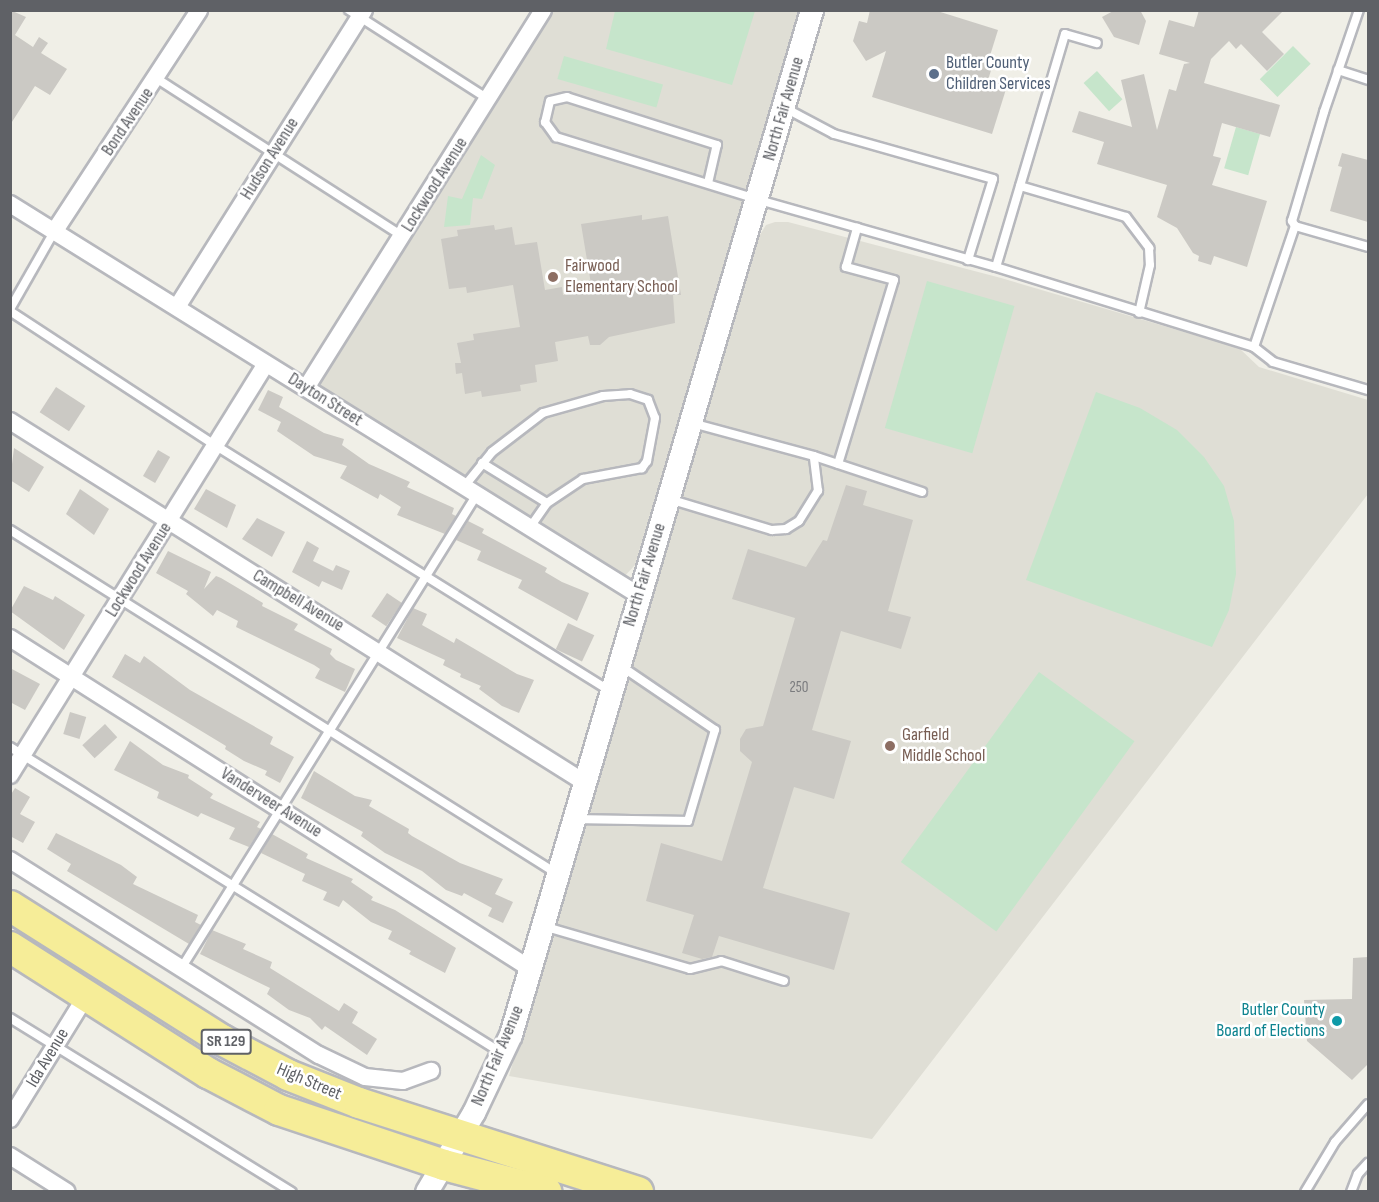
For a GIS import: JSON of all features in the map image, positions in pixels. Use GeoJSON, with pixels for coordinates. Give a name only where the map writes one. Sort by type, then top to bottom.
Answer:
{"type":"FeatureCollection","features":[{"type":"Feature","properties":{"kind":"highway","name":"High Street"},"geometry":{"type":"LineString","coordinates":[[10,906],[222,1040],[288,1075],[359,1102],[638,1191]]}},
{"type":"Feature","properties":{"kind":"highway","name":"High Street"},"geometry":{"type":"LineString","coordinates":[[10,947],[208,1073],[279,1110],[444,1166],[546,1191]]}},
{"type":"Feature","properties":{"kind":"street","name":"Bond Avenue"},"geometry":{"type":"LineString","coordinates":[[54,232],[199,10]]}},
{"type":"Feature","properties":{"kind":"street","name":"Lockwood Avenue"},"geometry":{"type":"LineString","coordinates":[[306,388],[543,10]]}},
{"type":"Feature","properties":{"kind":"street","name":"North Fair Avenue"},"geometry":{"type":"LineString","coordinates":[[427,1191],[444,1166],[503,1054],[531,969],[556,874],[759,200],[812,10]]}},
{"type":"Feature","properties":{"kind":"street","name":"Hudson Avenue"},"geometry":{"type":"LineString","coordinates":[[177,307],[274,153],[357,13]]}},
{"type":"Feature","properties":{"kind":"street","name":"Dayton Street"},"geometry":{"type":"LineString","coordinates":[[10,204],[640,596]]}},
{"type":"Feature","properties":{"kind":"street","name":"Lockwood Avenue"},"geometry":{"type":"LineString","coordinates":[[10,775],[17,751],[72,677],[168,522],[218,447],[266,364]]}},
{"type":"Feature","properties":{"kind":"street","name":"Campbell Avenue"},"geometry":{"type":"LineString","coordinates":[[10,422],[168,522],[381,651],[584,782]]}},
{"type":"Feature","properties":{"kind":"street","name":"Vanderveer Avenue"},"geometry":{"type":"LineString","coordinates":[[10,638],[531,969]]}},
{"type":"Feature","properties":{"kind":"street","name":"High Street"},"geometry":{"type":"LineString","coordinates":[[10,860],[319,1055],[365,1077],[403,1081],[431,1071]]}},
{"type":"Feature","properties":{"kind":"street","name":"Ida Avenue"},"geometry":{"type":"LineString","coordinates":[[10,1119],[86,996]]}},
{"type":"Feature","properties":{"kind":"street"},"geometry":{"type":"LineString","coordinates":[[10,1156],[67,1191]]}},
{"type":"Feature","properties":{"kind":"lane"},"geometry":{"type":"LineString","coordinates":[[1359,10],[1338,70],[1292,221],[1295,226],[1368,248]]}},
{"type":"Feature","properties":{"kind":"lane"},"geometry":{"type":"LineString","coordinates":[[357,13],[488,99]]}},
{"type":"Feature","properties":{"kind":"lane"},"geometry":{"type":"LineString","coordinates":[[996,267],[1065,34],[1097,43]]}},
{"type":"Feature","properties":{"kind":"lane"},"geometry":{"type":"LineString","coordinates":[[1338,70],[1368,80]]}},
{"type":"Feature","properties":{"kind":"lane"},"geometry":{"type":"LineString","coordinates":[[156,78],[402,236]]}},
{"type":"Feature","properties":{"kind":"lane"},"geometry":{"type":"LineString","coordinates":[[708,183],[717,145],[567,96],[550,101],[545,123],[556,137],[759,200],[996,267],[1138,313],[1254,347],[1274,362],[1368,390]]}},
{"type":"Feature","properties":{"kind":"lane"},"geometry":{"type":"LineString","coordinates":[[784,108],[834,134],[993,179],[968,260]]}},
{"type":"Feature","properties":{"kind":"lane"},"geometry":{"type":"LineString","coordinates":[[1020,186],[1126,217],[1149,248],[1150,265],[1138,313]]}},
{"type":"Feature","properties":{"kind":"lane"},"geometry":{"type":"LineString","coordinates":[[1254,347],[1295,226]]}},
{"type":"Feature","properties":{"kind":"lane"},"geometry":{"type":"LineString","coordinates":[[838,464],[894,280],[846,267],[857,228]]}},
{"type":"Feature","properties":{"kind":"lane"},"geometry":{"type":"LineString","coordinates":[[54,232],[10,310],[218,447],[610,691]]}},
{"type":"Feature","properties":{"kind":"lane"},"geometry":{"type":"LineString","coordinates":[[182,967],[427,575],[470,492],[482,463],[525,424],[568,403],[630,394],[648,400],[655,418],[647,461],[642,468],[583,480],[548,503],[529,529]]}},
{"type":"Feature","properties":{"kind":"lane"},"geometry":{"type":"LineString","coordinates":[[692,423],[814,456],[922,492]]}},
{"type":"Feature","properties":{"kind":"lane"},"geometry":{"type":"LineString","coordinates":[[669,499],[772,530],[786,529],[800,521],[818,491],[814,456]]}},
{"type":"Feature","properties":{"kind":"lane"},"geometry":{"type":"LineString","coordinates":[[482,463],[548,503]]}},
{"type":"Feature","properties":{"kind":"lane"},"geometry":{"type":"LineString","coordinates":[[10,530],[328,733],[556,874]]}},
{"type":"Feature","properties":{"kind":"lane"},"geometry":{"type":"LineString","coordinates":[[573,819],[688,821],[715,730],[618,664]]}},
{"type":"Feature","properties":{"kind":"lane"},"geometry":{"type":"LineString","coordinates":[[17,751],[503,1054]]}},
{"type":"Feature","properties":{"kind":"lane"},"geometry":{"type":"LineString","coordinates":[[543,926],[690,969],[721,961],[784,981]]}},
{"type":"Feature","properties":{"kind":"lane"},"geometry":{"type":"LineString","coordinates":[[10,1018],[292,1191]]}},
{"type":"Feature","properties":{"kind":"lane"},"geometry":{"type":"LineString","coordinates":[[1305,1191],[1335,1142],[1368,1104]]}},
{"type":"Feature","properties":{"kind":"lane"},"geometry":{"type":"LineString","coordinates":[[1351,1191],[1358,1174],[1368,1163]]}},
{"type":"Feature","properties":{"kind":"shaded area","name":"Fairwood Elementary School"},"geometry":{"type":"Polygon","coordinates":[[[552,11],[800,11],[635,565],[622,579],[319,385],[552,11]]]}},
{"type":"Feature","properties":{"kind":"shaded area","name":"Garfield Middle School"},"geometry":{"type":"Polygon","coordinates":[[[788,222],[1001,278],[1239,348],[1259,367],[1368,400],[1368,494],[872,1139],[509,1076],[755,243],[766,225],[788,222]]]}},
{"type":"Feature","properties":{"kind":"green space"},"geometry":{"type":"Polygon","coordinates":[[[615,10],[755,11],[732,85],[606,49],[615,10]]]}},
{"type":"Feature","properties":{"kind":"green space"},"geometry":{"type":"Polygon","coordinates":[[[1293,46],[1311,64],[1277,97],[1260,79],[1293,46]]]}},
{"type":"Feature","properties":{"kind":"green space"},"geometry":{"type":"Polygon","coordinates":[[[564,56],[663,84],[656,107],[557,79],[564,56]]]}},
{"type":"Feature","properties":{"kind":"green space"},"geometry":{"type":"Polygon","coordinates":[[[1097,71],[1122,99],[1109,111],[1084,83],[1097,71]]]}},
{"type":"Feature","properties":{"kind":"green space"},"geometry":{"type":"Polygon","coordinates":[[[1236,127],[1260,134],[1248,175],[1224,168],[1236,127]]]}},
{"type":"Feature","properties":{"kind":"green space"},"geometry":{"type":"Polygon","coordinates":[[[481,155],[495,165],[482,199],[473,198],[470,225],[444,227],[448,196],[462,199],[481,155]]]}},
{"type":"Feature","properties":{"kind":"green space"},"geometry":{"type":"Polygon","coordinates":[[[927,281],[1014,306],[972,453],[885,428],[927,281]]]}},
{"type":"Feature","properties":{"kind":"green space"},"geometry":{"type":"Polygon","coordinates":[[[1096,392],[1140,408],[1177,430],[1204,457],[1224,486],[1234,521],[1236,574],[1229,610],[1212,647],[1026,580],[1096,392]]]}},
{"type":"Feature","properties":{"kind":"green space"},"geometry":{"type":"Polygon","coordinates":[[[1039,672],[1134,741],[996,931],[901,862],[1039,672]]]}},
{"type":"Feature","properties":{"kind":"building"},"geometry":{"type":"Polygon","coordinates":[[[10,10],[26,17],[15,35],[33,47],[39,37],[48,43],[41,53],[67,69],[50,95],[35,86],[10,125],[10,10]]]}},
{"type":"Feature","properties":{"kind":"building","name":"Butler County Children Services"},"geometry":{"type":"Polygon","coordinates":[[[870,10],[934,10],[998,30],[988,62],[993,64],[988,80],[1007,86],[992,134],[872,97],[886,51],[866,61],[853,41],[859,21],[867,23],[870,10]]]}},
{"type":"Feature","properties":{"kind":"building"},"geometry":{"type":"Polygon","coordinates":[[[1115,10],[1140,10],[1146,21],[1139,45],[1114,37],[1102,17],[1115,10]]]}},
{"type":"Feature","properties":{"kind":"building"},"geometry":{"type":"Polygon","coordinates":[[[1199,10],[1284,10],[1262,32],[1284,54],[1267,71],[1241,44],[1236,49],[1229,41],[1211,59],[1204,83],[1280,105],[1270,137],[1222,123],[1213,156],[1221,158],[1212,185],[1267,201],[1247,267],[1214,256],[1211,265],[1198,261],[1199,256],[1193,253],[1177,228],[1157,217],[1167,185],[1097,164],[1104,142],[1072,132],[1079,111],[1132,127],[1121,80],[1144,74],[1157,130],[1169,89],[1176,91],[1184,64],[1190,63],[1159,54],[1169,20],[1194,27],[1199,10]]]}},
{"type":"Feature","properties":{"kind":"building"},"geometry":{"type":"Polygon","coordinates":[[[1342,153],[1368,160],[1368,222],[1330,211],[1342,167],[1338,166],[1342,153]]]}},
{"type":"Feature","properties":{"kind":"building","name":"Fairwood Elementary School"},"geometry":{"type":"Polygon","coordinates":[[[642,215],[642,220],[668,216],[681,295],[673,295],[675,323],[609,337],[600,345],[590,345],[588,336],[555,342],[558,361],[535,365],[537,382],[520,385],[521,391],[482,397],[481,391],[465,394],[462,373],[456,374],[455,363],[461,363],[457,343],[474,340],[473,334],[520,327],[513,285],[467,293],[466,287],[449,289],[441,239],[458,236],[457,230],[494,225],[495,230],[512,227],[515,245],[537,242],[545,290],[562,287],[563,295],[592,290],[581,224],[642,215]]]}},
{"type":"Feature","properties":{"kind":"building"},"geometry":{"type":"Polygon","coordinates":[[[56,387],[85,406],[69,431],[40,412],[56,387]]]}},
{"type":"Feature","properties":{"kind":"building"},"geometry":{"type":"Polygon","coordinates":[[[268,390],[283,397],[279,407],[324,433],[344,439],[342,445],[369,464],[410,482],[407,487],[454,508],[452,514],[456,516],[445,534],[397,515],[401,507],[380,494],[378,499],[340,478],[347,466],[314,456],[277,431],[281,422],[258,410],[268,390]]]}},
{"type":"Feature","properties":{"kind":"building"},"geometry":{"type":"Polygon","coordinates":[[[14,448],[44,467],[29,492],[10,480],[14,448]]]}},
{"type":"Feature","properties":{"kind":"building"},"geometry":{"type":"Polygon","coordinates":[[[158,450],[170,457],[155,483],[143,476],[158,450]]]}},
{"type":"Feature","properties":{"kind":"building","name":"Garfield Middle School"},"geometry":{"type":"Polygon","coordinates":[[[846,485],[867,491],[863,505],[913,520],[888,611],[911,617],[901,649],[841,631],[812,730],[851,741],[834,799],[794,787],[763,888],[850,913],[834,970],[719,936],[712,957],[702,959],[682,953],[694,915],[646,901],[661,843],[722,861],[752,762],[740,751],[740,739],[746,729],[763,726],[795,618],[732,599],[748,549],[806,567],[823,540],[827,541],[846,485]]]}},
{"type":"Feature","properties":{"kind":"building"},"geometry":{"type":"Polygon","coordinates":[[[80,489],[109,509],[94,535],[66,514],[80,489]]]}},
{"type":"Feature","properties":{"kind":"building"},"geometry":{"type":"Polygon","coordinates":[[[206,489],[236,505],[227,528],[194,509],[206,489]]]}},
{"type":"Feature","properties":{"kind":"building"},"geometry":{"type":"Polygon","coordinates":[[[257,518],[285,532],[272,557],[242,539],[257,518]]]}},
{"type":"Feature","properties":{"kind":"building"},"geometry":{"type":"Polygon","coordinates":[[[468,521],[484,529],[482,533],[547,568],[545,572],[589,593],[577,621],[518,588],[522,580],[477,560],[481,551],[456,540],[468,521]]]}},
{"type":"Feature","properties":{"kind":"building"},"geometry":{"type":"Polygon","coordinates":[[[307,541],[319,548],[313,561],[333,571],[336,565],[350,571],[342,590],[322,581],[319,587],[292,572],[307,541]]]}},
{"type":"Feature","properties":{"kind":"building"},"geometry":{"type":"Polygon","coordinates":[[[168,551],[211,572],[204,589],[216,576],[221,578],[263,603],[262,606],[298,624],[294,630],[332,649],[330,654],[336,660],[355,669],[345,692],[315,678],[320,669],[314,665],[236,627],[238,621],[217,610],[213,616],[186,594],[188,591],[156,573],[168,551]]]}},
{"type":"Feature","properties":{"kind":"building"},"geometry":{"type":"Polygon","coordinates":[[[24,586],[53,600],[55,596],[85,615],[64,650],[10,611],[24,586]]]}},
{"type":"Feature","properties":{"kind":"building"},"geometry":{"type":"Polygon","coordinates":[[[387,593],[402,603],[386,626],[371,616],[387,593]]]}},
{"type":"Feature","properties":{"kind":"building"},"geometry":{"type":"Polygon","coordinates":[[[413,608],[427,614],[422,625],[454,643],[456,638],[517,674],[534,680],[519,713],[502,706],[479,689],[481,686],[460,677],[461,674],[443,665],[445,660],[397,638],[413,608]]]}},
{"type":"Feature","properties":{"kind":"building"},"geometry":{"type":"Polygon","coordinates":[[[568,623],[594,635],[582,662],[556,649],[568,623]]]}},
{"type":"Feature","properties":{"kind":"building"},"geometry":{"type":"Polygon","coordinates":[[[125,654],[140,663],[144,656],[190,690],[273,737],[270,744],[294,757],[280,783],[265,775],[267,771],[244,761],[225,749],[226,746],[112,677],[125,654]]]}},
{"type":"Feature","properties":{"kind":"building"},"geometry":{"type":"Polygon","coordinates":[[[10,668],[40,684],[25,710],[10,702],[10,668]]]}},
{"type":"Feature","properties":{"kind":"building"},"geometry":{"type":"Polygon","coordinates":[[[70,712],[86,717],[80,739],[63,734],[70,712]]]}},
{"type":"Feature","properties":{"kind":"building"},"geometry":{"type":"Polygon","coordinates":[[[105,724],[117,737],[95,758],[82,745],[105,724]]]}},
{"type":"Feature","properties":{"kind":"building"},"geometry":{"type":"Polygon","coordinates":[[[130,741],[163,765],[189,775],[188,778],[213,794],[210,798],[260,822],[257,827],[261,829],[249,847],[229,839],[235,828],[201,813],[198,817],[157,798],[159,792],[114,770],[130,741]]]}},
{"type":"Feature","properties":{"kind":"building"},"geometry":{"type":"Polygon","coordinates":[[[314,771],[355,796],[372,800],[369,806],[409,829],[408,833],[412,836],[460,863],[503,879],[495,894],[513,902],[503,923],[488,916],[492,908],[464,893],[462,896],[446,890],[422,871],[385,853],[361,836],[363,832],[301,798],[314,771]]]}},
{"type":"Feature","properties":{"kind":"building"},"geometry":{"type":"Polygon","coordinates":[[[15,788],[30,797],[20,814],[35,822],[23,843],[10,836],[10,796],[15,788]]]}},
{"type":"Feature","properties":{"kind":"building"},"geometry":{"type":"Polygon","coordinates":[[[56,833],[121,865],[137,877],[133,884],[198,915],[195,922],[201,925],[189,944],[67,871],[71,864],[47,849],[56,833]]]}},
{"type":"Feature","properties":{"kind":"building"},"geometry":{"type":"Polygon","coordinates":[[[272,834],[308,854],[306,858],[353,879],[351,882],[373,897],[371,900],[395,910],[456,948],[445,973],[409,954],[411,951],[388,939],[392,931],[371,922],[343,900],[339,907],[323,900],[327,892],[302,881],[305,874],[261,853],[272,834]]]}},
{"type":"Feature","properties":{"kind":"building"},"geometry":{"type":"Polygon","coordinates":[[[212,930],[246,944],[243,949],[272,962],[270,968],[339,1011],[344,1003],[358,1012],[352,1023],[377,1039],[367,1055],[325,1026],[322,1030],[310,1018],[289,1010],[267,994],[270,988],[200,954],[212,930]]]}},
{"type":"Feature","properties":{"kind":"building","name":"Butler County Board of Elections"},"geometry":{"type":"Polygon","coordinates":[[[1368,957],[1368,1064],[1352,1080],[1307,1041],[1304,1000],[1352,999],[1353,958],[1368,957]]]}},
{"type":"Feature","properties":{"kind":"place","name":"Butler County Children Services"},"geometry":{"type":"Point","coordinates":[934,74]}},
{"type":"Feature","properties":{"kind":"place","name":"Fairwood Elementary School"},"geometry":{"type":"Point","coordinates":[553,277]}},
{"type":"Feature","properties":{"kind":"place","name":"Garfield Middle School"},"geometry":{"type":"Point","coordinates":[890,746]}},
{"type":"Feature","properties":{"kind":"place","name":"Butler County Board of Elections"},"geometry":{"type":"Point","coordinates":[1337,1021]}}]}
